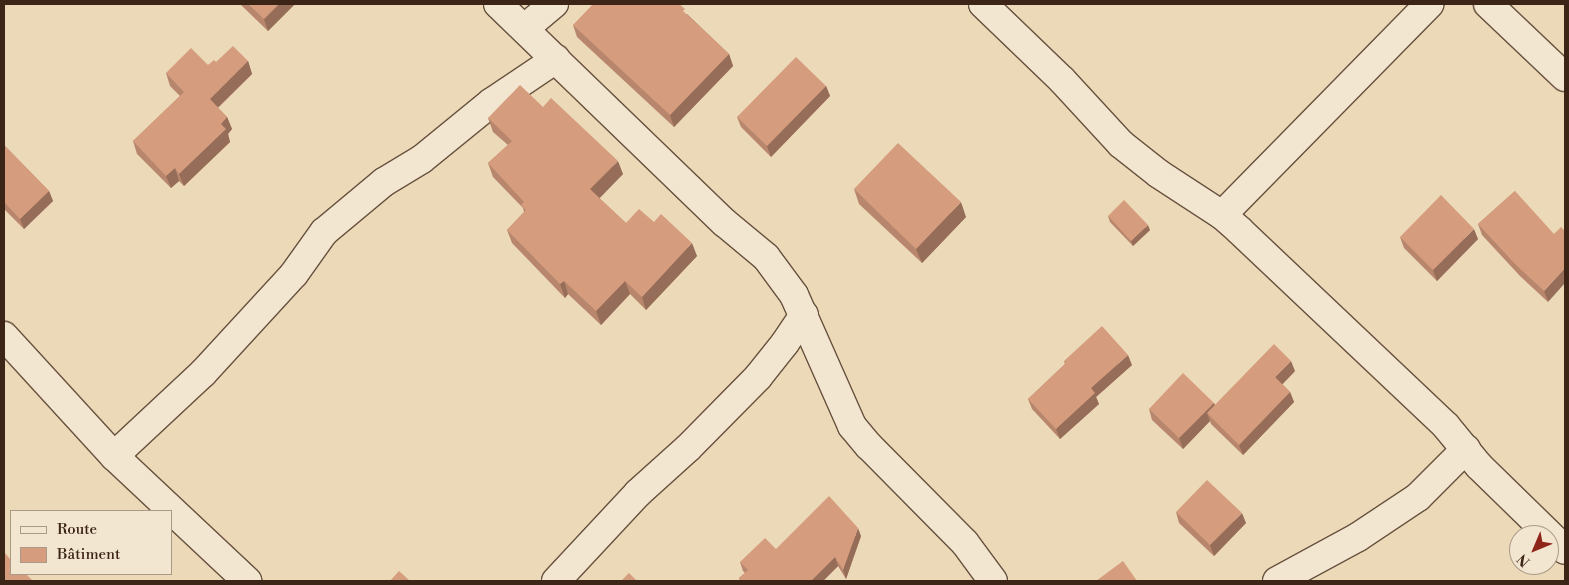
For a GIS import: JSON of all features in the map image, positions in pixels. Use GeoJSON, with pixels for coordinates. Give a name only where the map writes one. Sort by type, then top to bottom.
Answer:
{"type":"FeatureCollection","features":[{"type":"Feature","properties":{"kind":"street"},"geometry":{"type":"LineString","coordinates":[[498,4],[725,223],[766,256],[794,295],[804,314],[852,426],[869,446],[965,543],[993,581]]}},
{"type":"Feature","properties":{"kind":"street"},"geometry":{"type":"LineString","coordinates":[[525,28],[554,4]]}},
{"type":"Feature","properties":{"kind":"street"},"geometry":{"type":"LineString","coordinates":[[983,4],[1062,80],[1121,144],[1159,174],[1222,215],[1446,426],[1479,466],[1565,550]]}},
{"type":"Feature","properties":{"kind":"street"},"geometry":{"type":"LineString","coordinates":[[1222,215],[1429,4]]}},
{"type":"Feature","properties":{"kind":"street"},"geometry":{"type":"LineString","coordinates":[[1495,5],[1565,77]]}},
{"type":"Feature","properties":{"kind":"street"},"geometry":{"type":"LineString","coordinates":[[114,456],[203,373],[288,280],[324,232],[384,182],[422,159],[492,102],[556,59]]}},
{"type":"Feature","properties":{"kind":"street"},"geometry":{"type":"LineString","coordinates":[[556,581],[638,493],[688,448],[758,377],[785,343],[804,314]]}},
{"type":"Feature","properties":{"kind":"street"},"geometry":{"type":"LineString","coordinates":[[4,336],[114,456],[171,510]]}},
{"type":"Feature","properties":{"kind":"street"},"geometry":{"type":"LineString","coordinates":[[1277,581],[1358,537],[1418,497],[1466,449]]}},
{"type":"Feature","properties":{"kind":"street"},"geometry":{"type":"LineString","coordinates":[[172,511],[247,581]]}},
{"type":"Feature","properties":{"kind":"building"},"geometry":{"type":"Polygon","coordinates":[[[248,4],[279,4],[264,19],[248,4]]]}},
{"type":"Feature","properties":{"kind":"building"},"geometry":{"type":"Polygon","coordinates":[[[593,4],[679,4],[685,9],[683,11],[729,54],[670,115],[573,25],[593,4]]]}},
{"type":"Feature","properties":{"kind":"building"},"geometry":{"type":"Polygon","coordinates":[[[233,46],[248,61],[210,99],[227,117],[221,124],[226,129],[179,174],[175,168],[166,176],[133,141],[184,92],[166,73],[191,48],[208,65],[214,60],[216,62],[233,46]]]}},
{"type":"Feature","properties":{"kind":"building"},"geometry":{"type":"Polygon","coordinates":[[[796,57],[826,86],[767,146],[737,117],[796,57]]]}},
{"type":"Feature","properties":{"kind":"building"},"geometry":{"type":"Polygon","coordinates":[[[520,85],[543,107],[551,98],[618,161],[590,189],[626,223],[639,209],[654,222],[661,214],[692,243],[642,297],[625,281],[596,311],[564,281],[560,284],[507,230],[526,210],[521,205],[524,202],[488,163],[512,141],[488,118],[520,85]]]}},
{"type":"Feature","properties":{"kind":"building"},"geometry":{"type":"Polygon","coordinates":[[[898,143],[961,202],[916,249],[854,189],[898,143]]]}},
{"type":"Feature","properties":{"kind":"building"},"geometry":{"type":"Polygon","coordinates":[[[4,145],[49,191],[20,219],[4,202],[4,145]]]}},
{"type":"Feature","properties":{"kind":"building"},"geometry":{"type":"Polygon","coordinates":[[[1515,191],[1554,234],[1561,227],[1565,231],[1565,268],[1544,291],[1516,265],[1478,224],[1515,191]]]}},
{"type":"Feature","properties":{"kind":"building"},"geometry":{"type":"Polygon","coordinates":[[[1441,195],[1474,229],[1433,270],[1400,237],[1441,195]]]}},
{"type":"Feature","properties":{"kind":"building"},"geometry":{"type":"Polygon","coordinates":[[[1124,200],[1148,225],[1131,241],[1108,216],[1124,200]]]}},
{"type":"Feature","properties":{"kind":"building"},"geometry":{"type":"Polygon","coordinates":[[[1102,326],[1128,355],[1091,388],[1095,393],[1056,429],[1028,399],[1066,363],[1064,361],[1102,326]]]}},
{"type":"Feature","properties":{"kind":"building"},"geometry":{"type":"Polygon","coordinates":[[[1274,344],[1291,361],[1275,377],[1290,392],[1239,445],[1207,413],[1274,344]]]}},
{"type":"Feature","properties":{"kind":"building"},"geometry":{"type":"Polygon","coordinates":[[[1183,373],[1214,403],[1179,438],[1149,409],[1183,373]]]}},
{"type":"Feature","properties":{"kind":"building"},"geometry":{"type":"Polygon","coordinates":[[[1207,480],[1242,513],[1210,545],[1176,512],[1207,480]]]}},
{"type":"Feature","properties":{"kind":"building"},"geometry":{"type":"Polygon","coordinates":[[[829,496],[858,528],[843,570],[835,557],[811,581],[742,581],[739,578],[748,570],[740,562],[765,538],[776,549],[829,496]]]}},
{"type":"Feature","properties":{"kind":"building"},"geometry":{"type":"Polygon","coordinates":[[[4,552],[10,559],[10,575],[27,575],[33,581],[4,581],[4,552]]]}},
{"type":"Feature","properties":{"kind":"building"},"geometry":{"type":"Polygon","coordinates":[[[1123,561],[1137,581],[1096,581],[1123,561]]]}},
{"type":"Feature","properties":{"kind":"building"},"geometry":{"type":"Polygon","coordinates":[[[399,571],[410,581],[390,581],[399,571]]]}},
{"type":"Feature","properties":{"kind":"building"},"geometry":{"type":"Polygon","coordinates":[[[629,573],[637,581],[621,581],[629,573]]]}}]}
